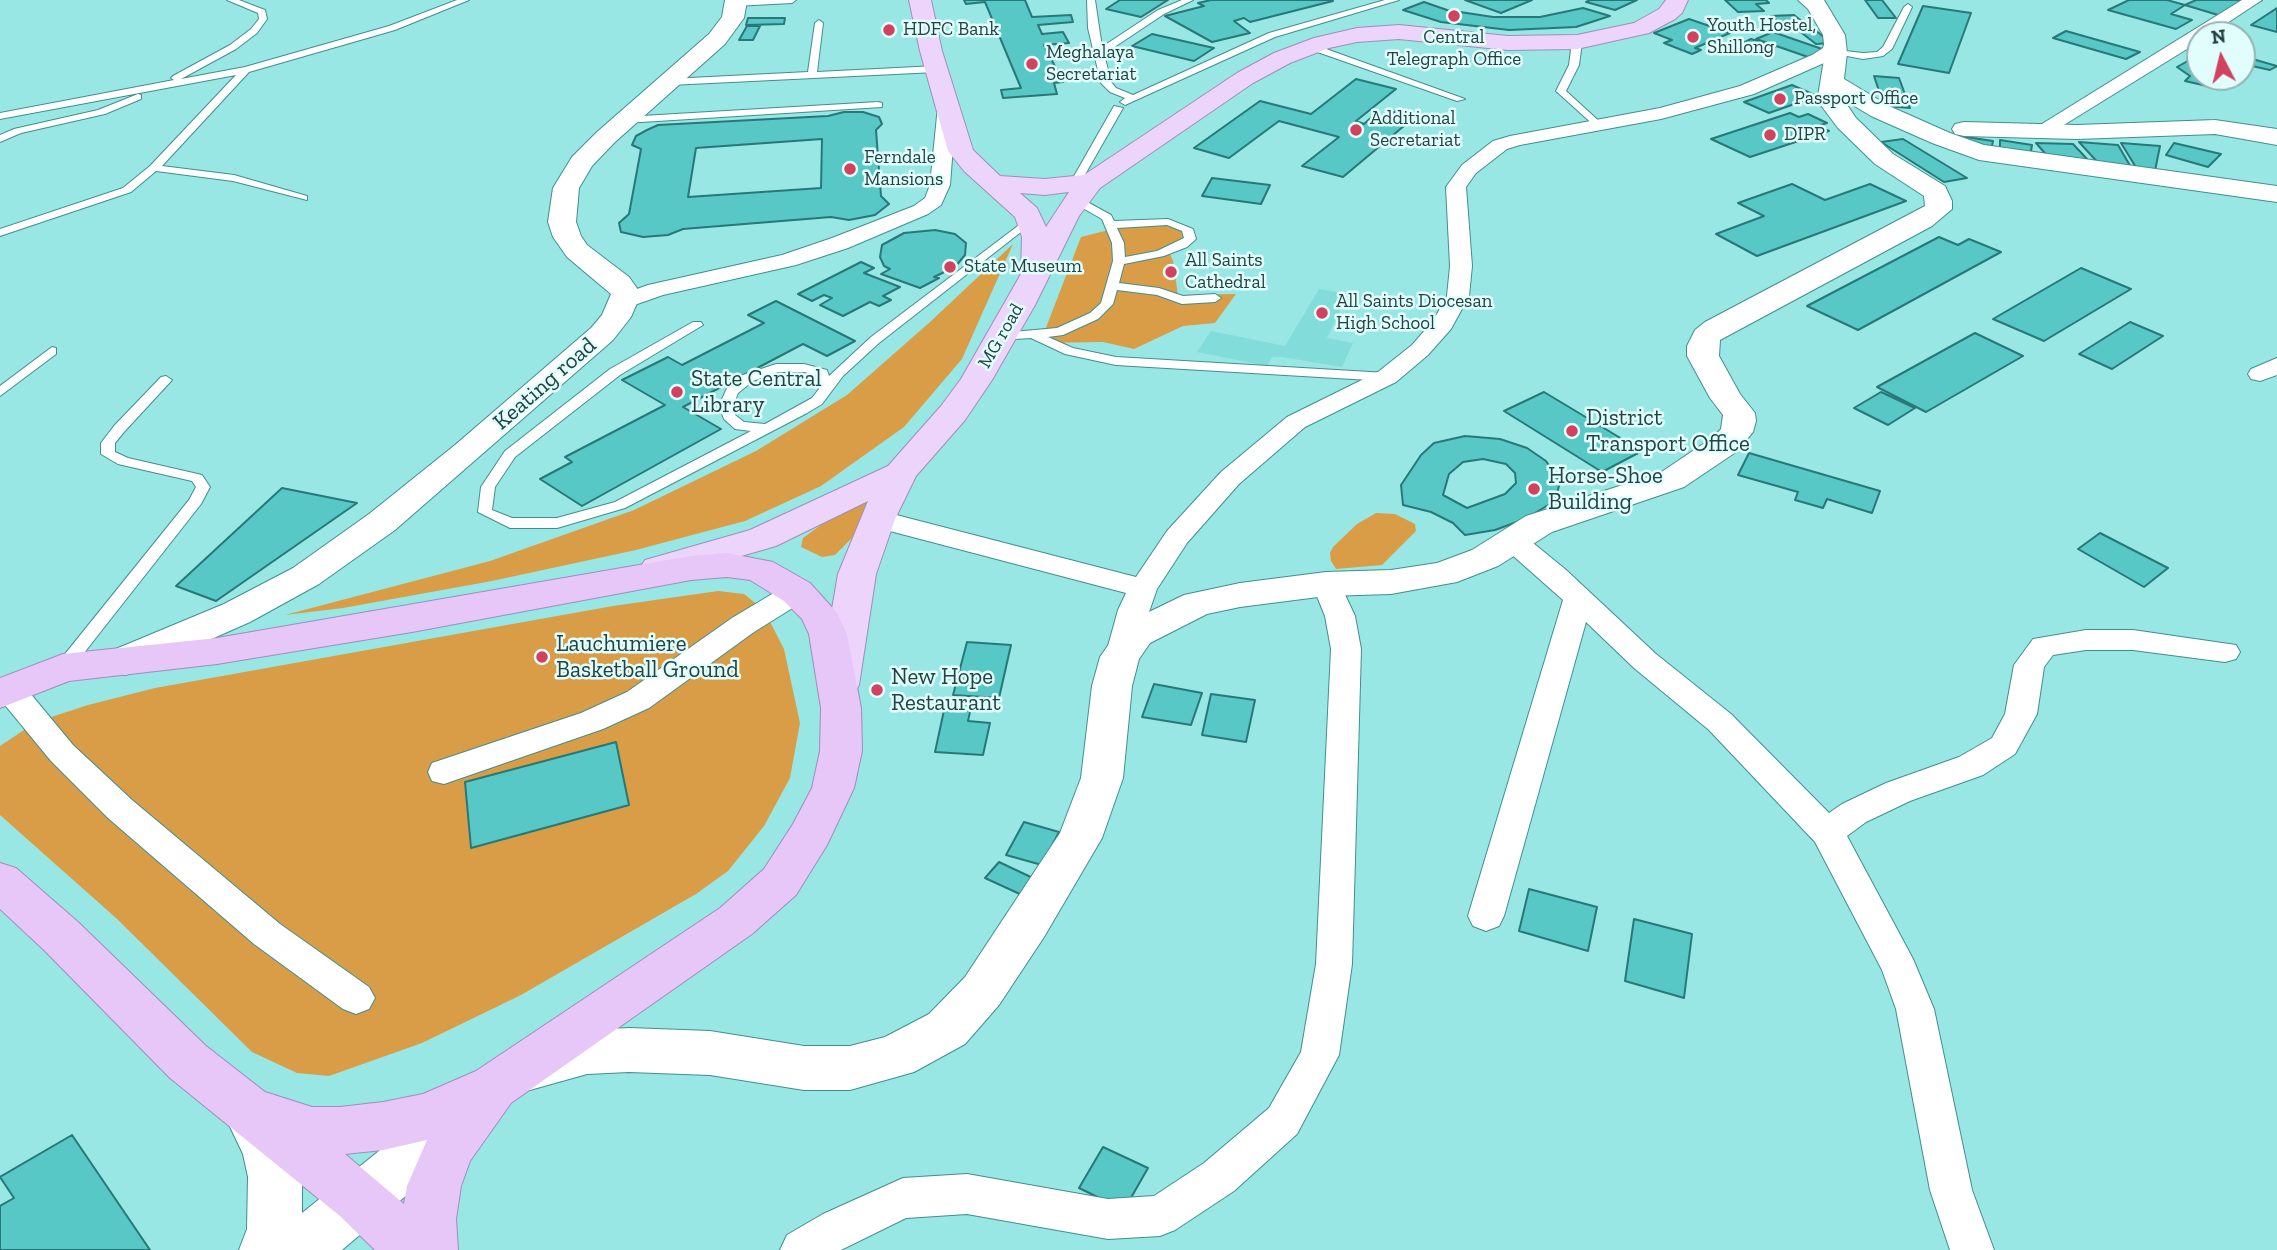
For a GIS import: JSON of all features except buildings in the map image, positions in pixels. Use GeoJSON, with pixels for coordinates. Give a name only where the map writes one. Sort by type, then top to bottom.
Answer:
{"type":"FeatureCollection","features":[{"type":"Feature","properties":{"kind":"highway"},"geometry":{"type":"LineString","coordinates":[[3,683],[63,668],[217,651],[412,620],[691,568],[727,565],[760,570],[797,592],[818,613],[828,634],[838,692],[841,751],[833,788],[811,833],[780,882],[736,921],[502,1082],[428,1116],[383,1126],[312,1131],[247,1110]]}},
{"type":"Feature","properties":{"kind":"highway"},"geometry":{"type":"LineString","coordinates":[[0,881],[61,936],[188,1062],[359,1198],[414,1250]]}},
{"type":"Feature","properties":{"kind":"highway"},"geometry":{"type":"LineString","coordinates":[[430,1250],[429,1219],[434,1186],[442,1165],[451,1145],[502,1082]]}},
{"type":"Feature","properties":{"kind":"main road"},"geometry":{"type":"LineString","coordinates":[[920,0],[936,69],[961,152],[973,166],[1017,202],[1031,219]]}},
{"type":"Feature","properties":{"kind":"main road"},"geometry":{"type":"LineString","coordinates":[[1035,275],[1081,189],[1245,78],[1282,58],[1312,47],[1375,33],[1423,34],[1527,44],[1577,42],[1641,28],[1668,14],[1677,0]]}},
{"type":"Feature","properties":{"kind":"main road"},"geometry":{"type":"LineString","coordinates":[[996,184],[1081,189]]}},
{"type":"Feature","properties":{"kind":"main road","name":"MG road"},"geometry":{"type":"LineString","coordinates":[[838,692],[857,574],[877,519],[900,473],[953,414],[1002,337],[1035,275],[1035,237],[1031,219]]}},
{"type":"Feature","properties":{"kind":"main road","name":"MG road"},"geometry":{"type":"LineString","coordinates":[[606,582],[763,538],[900,473]]}},
{"type":"Feature","properties":{"kind":"street"},"geometry":{"type":"LineString","coordinates":[[1120,657],[1136,634],[1161,619],[1197,604],[1240,595],[1325,584],[1391,582],[1444,574],[1485,558],[1539,524],[1672,480],[1724,445],[1736,432],[1740,421],[1739,413],[1726,398],[1703,356],[1702,346],[1706,337],[1716,328],[1910,227],[1938,209],[1936,192],[1884,159],[1847,123],[1830,100],[1834,57],[1816,5],[1809,0]]}},
{"type":"Feature","properties":{"kind":"street"},"geometry":{"type":"LineString","coordinates":[[2039,132],[2254,0]]}},
{"type":"Feature","properties":{"kind":"street"},"geometry":{"type":"LineString","coordinates":[[623,302],[626,294],[619,283],[578,251],[567,237],[562,222],[566,188],[581,162],[717,39],[733,18],[735,2]]}},
{"type":"Feature","properties":{"kind":"street"},"geometry":{"type":"LineString","coordinates":[[300,1250],[359,1198],[502,1082],[562,1057],[587,1052],[629,1050],[710,1053],[804,1068],[850,1068],[896,1056],[947,1029],[982,991],[1080,838],[1102,778],[1112,687],[1133,610],[1143,588],[1177,537],[1230,478],[1296,422],[1387,377],[1420,350],[1435,333],[1458,296],[1461,267],[1456,187],[1461,176],[1500,145],[1690,106],[1747,90],[1818,60],[1831,50],[1880,111],[1979,152],[2277,194]]}},
{"type":"Feature","properties":{"kind":"street"},"geometry":{"type":"LineString","coordinates":[[623,302],[656,290],[788,260],[921,211],[934,201],[940,185],[947,106]]}},
{"type":"Feature","properties":{"kind":"street"},"geometry":{"type":"LineString","coordinates":[[1880,111],[1963,129],[2039,132],[2215,127],[2277,137]]}},
{"type":"Feature","properties":{"kind":"street","name":"Keating road"},"geometry":{"type":"LineString","coordinates":[[120,663],[237,613],[317,568],[382,522],[572,362],[602,334],[616,317],[623,302]]}},
{"type":"Feature","properties":{"kind":"street"},"geometry":{"type":"LineString","coordinates":[[877,519],[1143,588]]}},
{"type":"Feature","properties":{"kind":"street"},"geometry":{"type":"LineString","coordinates":[[1512,540],[1645,661],[1720,722],[1827,834],[1844,861],[1900,970],[1915,1009],[1951,1190],[1972,1250]]}},
{"type":"Feature","properties":{"kind":"street"},"geometry":{"type":"LineString","coordinates":[[802,1250],[838,1228],[903,1198],[967,1194],[1108,1219],[1160,1216],[1219,1177],[1283,1121],[1320,1055],[1334,964],[1346,649],[1340,616],[1325,584]]}},
{"type":"Feature","properties":{"kind":"street"},"geometry":{"type":"LineString","coordinates":[[443,772],[592,720],[638,700],[743,625],[797,592]]}},
{"type":"Feature","properties":{"kind":"street"},"geometry":{"type":"LineString","coordinates":[[1486,916],[1578,599]]}},
{"type":"Feature","properties":{"kind":"street"},"geometry":{"type":"LineString","coordinates":[[1827,834],[1854,813],[1898,792],[1970,766],[2004,746],[2021,714],[2029,665],[2044,646],[2086,640],[2133,640],[2225,652]]}},
{"type":"Feature","properties":{"kind":"street"},"geometry":{"type":"LineString","coordinates":[[3,683],[62,753],[120,809],[267,934],[356,998]]}},
{"type":"Feature","properties":{"kind":"street"},"geometry":{"type":"LineString","coordinates":[[247,1110],[269,1152],[275,1177],[275,1229],[267,1250]]}},
{"type":"Feature","properties":{"kind":"lane"},"geometry":{"type":"LineString","coordinates":[[0,139],[18,131],[102,112],[162,86],[233,47],[254,31],[263,19],[261,12],[231,0]]}},
{"type":"Feature","properties":{"kind":"lane"},"geometry":{"type":"LineString","coordinates":[[0,116],[247,70],[392,27],[466,0]]}},
{"type":"Feature","properties":{"kind":"lane"},"geometry":{"type":"LineString","coordinates":[[735,2],[792,0]]}},
{"type":"Feature","properties":{"kind":"lane"},"geometry":{"type":"LineString","coordinates":[[1091,0],[1090,13],[1106,83],[1125,102]]}},
{"type":"Feature","properties":{"kind":"lane"},"geometry":{"type":"LineString","coordinates":[[1099,54],[1161,12],[1189,0]]}},
{"type":"Feature","properties":{"kind":"lane"},"geometry":{"type":"LineString","coordinates":[[1002,337],[1059,332],[1094,316],[1107,304],[1119,261],[1118,243],[1107,217],[1081,189],[1125,102],[1272,35],[1395,0]]}},
{"type":"Feature","properties":{"kind":"lane"},"geometry":{"type":"LineString","coordinates":[[1834,57],[1880,54],[1887,48],[1908,7]]}},
{"type":"Feature","properties":{"kind":"lane"},"geometry":{"type":"LineString","coordinates":[[1355,13],[1375,33]]}},
{"type":"Feature","properties":{"kind":"lane"},"geometry":{"type":"LineString","coordinates":[[812,75],[819,23]]}},
{"type":"Feature","properties":{"kind":"lane"},"geometry":{"type":"LineString","coordinates":[[1577,42],[1574,65],[1561,92],[1597,125]]}},
{"type":"Feature","properties":{"kind":"lane"},"geometry":{"type":"LineString","coordinates":[[1312,47],[1460,99]]}},
{"type":"Feature","properties":{"kind":"lane"},"geometry":{"type":"LineString","coordinates":[[670,82],[936,69]]}},
{"type":"Feature","properties":{"kind":"lane"},"geometry":{"type":"LineString","coordinates":[[0,233],[127,190],[154,168],[247,70]]}},
{"type":"Feature","properties":{"kind":"lane"},"geometry":{"type":"LineString","coordinates":[[625,120],[878,105]]}},
{"type":"Feature","properties":{"kind":"lane"},"geometry":{"type":"LineString","coordinates":[[154,168],[234,178],[303,198]]}},
{"type":"Feature","properties":{"kind":"lane"},"geometry":{"type":"LineString","coordinates":[[697,325],[615,372],[510,454],[488,487],[485,512],[510,523],[557,523],[620,505],[802,410],[826,390],[838,373],[875,340],[1031,219]]}},
{"type":"Feature","properties":{"kind":"lane"},"geometry":{"type":"LineString","coordinates":[[1110,225],[1168,222],[1187,229],[1189,239],[1183,245],[1160,254],[1119,261]]}},
{"type":"Feature","properties":{"kind":"lane"},"geometry":{"type":"LineString","coordinates":[[1112,286],[1158,292],[1182,300],[1215,298]]}},
{"type":"Feature","properties":{"kind":"lane"},"geometry":{"type":"LineString","coordinates":[[1034,335],[1069,351],[1116,361],[1387,377]]}},
{"type":"Feature","properties":{"kind":"lane"},"geometry":{"type":"LineString","coordinates":[[0,392],[52,351]]}},
{"type":"Feature","properties":{"kind":"lane"},"geometry":{"type":"LineString","coordinates":[[767,428],[740,426],[729,416],[726,406],[732,391],[748,378],[776,368],[804,368],[822,373],[826,390]]}},
{"type":"Feature","properties":{"kind":"lane"},"geometry":{"type":"LineString","coordinates":[[63,668],[196,500],[203,487],[197,478],[123,461],[108,454],[108,443],[166,380]]}},
{"type":"Feature","properties":{"kind":"shaded area"},"geometry":{"type":"Polygon","coordinates":[[[1156,224],[1184,230],[1188,241],[1168,249],[1173,261],[1178,295],[1236,294],[1215,323],[1183,326],[1134,349],[1103,342],[1040,343],[1081,237],[1124,226],[1156,224]]]}},
{"type":"Feature","properties":{"kind":"shaded area"},"geometry":{"type":"Polygon","coordinates":[[[1013,244],[962,359],[904,427],[821,486],[745,521],[636,550],[492,581],[343,608],[285,615],[490,561],[634,510],[756,451],[847,395],[1013,244]]]}},
{"type":"Feature","properties":{"kind":"shaded area","name":"All Saints Diocesan High School"},"geometry":{"type":"Polygon","coordinates":[[[1319,289],[1348,294],[1327,338],[1353,343],[1342,367],[1282,357],[1272,357],[1267,366],[1197,352],[1211,331],[1285,346],[1319,289]]]}},
{"type":"Feature","properties":{"kind":"shaded area"},"geometry":{"type":"Polygon","coordinates":[[[870,500],[874,505],[851,539],[835,555],[822,557],[801,547],[803,538],[843,509],[870,500]]]}},
{"type":"Feature","properties":{"kind":"shaded area"},"geometry":{"type":"Polygon","coordinates":[[[1376,513],[1395,514],[1415,524],[1416,531],[1382,565],[1336,569],[1331,561],[1330,553],[1333,547],[1357,524],[1376,513]]]}},
{"type":"Feature","properties":{"kind":"shaded area"},"geometry":{"type":"Polygon","coordinates":[[[718,591],[744,594],[764,610],[784,649],[800,723],[790,778],[764,826],[728,871],[696,894],[521,995],[422,1043],[329,1076],[297,1073],[252,1052],[116,918],[0,815],[0,746],[36,722],[88,705],[155,688],[613,606],[718,591]]]}},
{"type":"Feature","properties":{"kind":"place","name":"Central Telegraph Office"},"geometry":{"type":"Point","coordinates":[1454,16]}},
{"type":"Feature","properties":{"kind":"place","name":"HDFC Bank"},"geometry":{"type":"Point","coordinates":[889,30]}},
{"type":"Feature","properties":{"kind":"place","name":"Youth Hostel, Shillong"},"geometry":{"type":"Point","coordinates":[1693,37]}},
{"type":"Feature","properties":{"kind":"place","name":"Meghalaya Secretariat"},"geometry":{"type":"Point","coordinates":[1032,64]}},
{"type":"Feature","properties":{"kind":"place","name":"Passport Office"},"geometry":{"type":"Point","coordinates":[1780,99]}},
{"type":"Feature","properties":{"kind":"place","name":"Additional Secretariat"},"geometry":{"type":"Point","coordinates":[1356,130]}},
{"type":"Feature","properties":{"kind":"place","name":"DIPR"},"geometry":{"type":"Point","coordinates":[1770,135]}},
{"type":"Feature","properties":{"kind":"place","name":"Ferndale Mansions"},"geometry":{"type":"Point","coordinates":[850,169]}},
{"type":"Feature","properties":{"kind":"place","name":"State Museum"},"geometry":{"type":"Point","coordinates":[950,267]}},
{"type":"Feature","properties":{"kind":"place","name":"All Saints Cathedral"},"geometry":{"type":"Point","coordinates":[1171,272]}},
{"type":"Feature","properties":{"kind":"place","name":"All Saints Diocesan High School"},"geometry":{"type":"Point","coordinates":[1322,313]}},
{"type":"Feature","properties":{"kind":"place","name":"State Central Library"},"geometry":{"type":"Point","coordinates":[677,392]}},
{"type":"Feature","properties":{"kind":"place","name":"District Transport Office"},"geometry":{"type":"Point","coordinates":[1572,431]}},
{"type":"Feature","properties":{"kind":"place","name":"Horse-Shoe Building"},"geometry":{"type":"Point","coordinates":[1534,489]}},
{"type":"Feature","properties":{"kind":"place","name":"Lauchumiere Basketball Ground"},"geometry":{"type":"Point","coordinates":[542,657]}},
{"type":"Feature","properties":{"kind":"place","name":"New Hope Restaurant"},"geometry":{"type":"Point","coordinates":[877,690]}}]}
